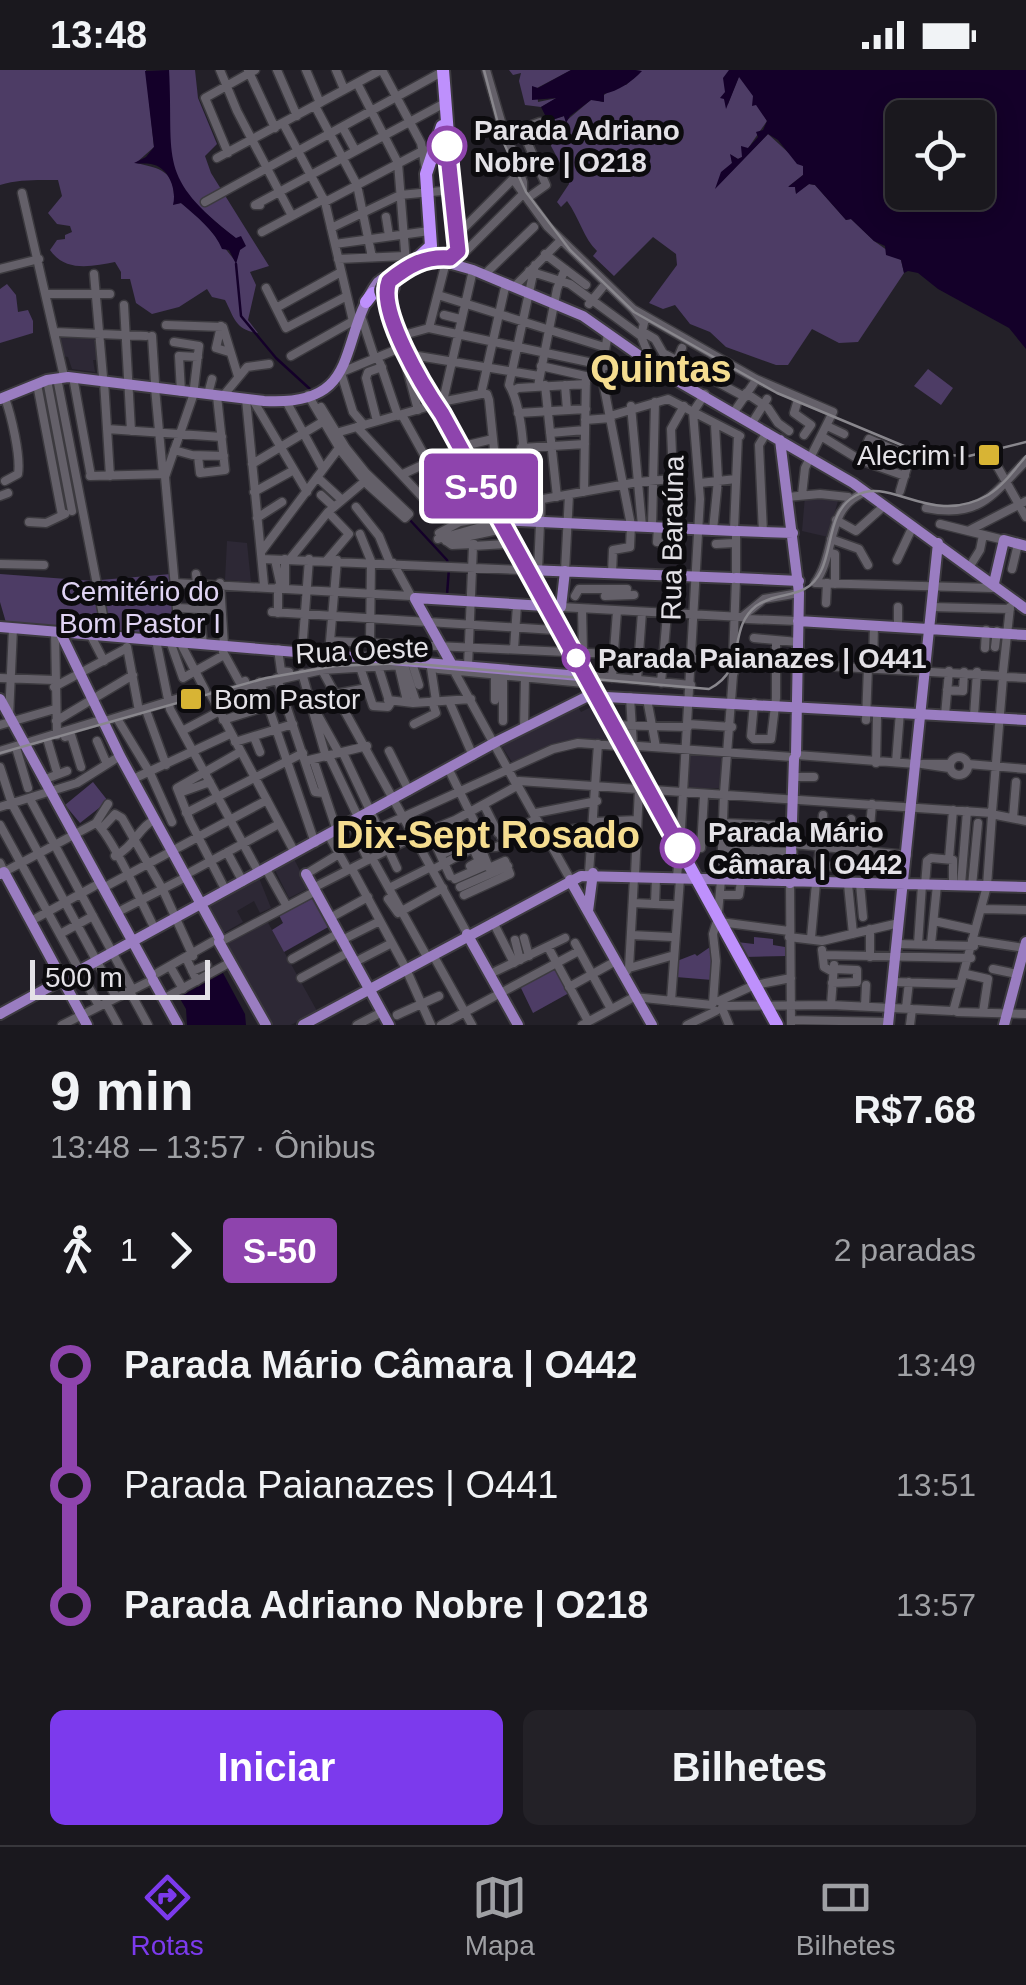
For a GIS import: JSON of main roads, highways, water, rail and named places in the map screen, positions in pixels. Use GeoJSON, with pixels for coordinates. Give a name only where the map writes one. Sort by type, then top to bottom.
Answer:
{"type":"FeatureCollection","features":[{"type":"Feature","properties":{"kind":"highway"},"geometry":{"type":"LineString","coordinates":[[387,285],[427,254],[431,230],[426,174],[442,128],[441,72]]}},
{"type":"Feature","properties":{"kind":"highway"},"geometry":{"type":"LineString","coordinates":[[427,254],[450,258],[458,255],[441,72]]}},
{"type":"Feature","properties":{"kind":"highway"},"geometry":{"type":"LineString","coordinates":[[387,285],[407,369],[433,402],[506,544],[529,570]]}},
{"type":"Feature","properties":{"kind":"highway"},"geometry":{"type":"LineString","coordinates":[[387,285],[399,337],[434,381],[433,402]]}},
{"type":"Feature","properties":{"kind":"highway"},"geometry":{"type":"LineString","coordinates":[[491,511],[550,606],[587,685],[625,746]]}},
{"type":"Feature","properties":{"kind":"highway"},"geometry":{"type":"LineString","coordinates":[[550,606],[554,630],[574,652]]}},
{"type":"Feature","properties":{"kind":"highway"},"geometry":{"type":"LineString","coordinates":[[587,685],[625,746],[643,791],[680,847],[687,878],[718,921],[778,1024]]}},
{"type":"Feature","properties":{"kind":"main road"},"geometry":{"type":"LineString","coordinates":[[458,255],[461,265],[583,316],[673,379],[782,437],[938,541],[993,584],[1010,604],[1025,607]]}},
{"type":"Feature","properties":{"kind":"main road"},"geometry":{"type":"LineString","coordinates":[[18,389],[56,378],[104,379],[250,400],[286,401],[329,387],[342,373],[387,285],[428,258],[478,272]]}},
{"type":"Feature","properties":{"kind":"main road"},"geometry":{"type":"LineString","coordinates":[[2,397],[56,378]]}},
{"type":"Feature","properties":{"kind":"main road"},"geometry":{"type":"LineString","coordinates":[[782,437],[799,586],[792,881]]}},
{"type":"Feature","properties":{"kind":"main road"},"geometry":{"type":"LineString","coordinates":[[491,511],[541,521],[735,533],[792,532]]}},
{"type":"Feature","properties":{"kind":"main road"},"geometry":{"type":"LineString","coordinates":[[993,584],[1004,540],[1022,545]]}},
{"type":"Feature","properties":{"kind":"main road"},"geometry":{"type":"LineString","coordinates":[[888,1024],[938,541]]}},
{"type":"Feature","properties":{"kind":"main road"},"geometry":{"type":"LineString","coordinates":[[529,570],[735,577],[799,586]]}},
{"type":"Feature","properties":{"kind":"main road"},"geometry":{"type":"LineString","coordinates":[[456,667],[413,597],[550,606],[564,572]]}},
{"type":"Feature","properties":{"kind":"main road"},"geometry":{"type":"LineString","coordinates":[[798,621],[1001,630],[1026,635]]}},
{"type":"Feature","properties":{"kind":"main road"},"geometry":{"type":"LineString","coordinates":[[0,627],[59,635],[107,636],[126,642],[156,640],[222,648],[309,652],[329,647],[382,662],[510,674],[587,685],[630,697],[797,706],[866,714],[900,712],[1026,720]]}},
{"type":"Feature","properties":{"kind":"main road"},"geometry":{"type":"LineString","coordinates":[[59,635],[266,1025]]}},
{"type":"Feature","properties":{"kind":"main road"},"geometry":{"type":"LineString","coordinates":[[0,1014],[524,728],[587,685]]}},
{"type":"Feature","properties":{"kind":"main road"},"geometry":{"type":"LineString","coordinates":[[0,699],[7,721],[178,1025]]}},
{"type":"Feature","properties":{"kind":"main road"},"geometry":{"type":"LineString","coordinates":[[295,853],[389,1025]]}},
{"type":"Feature","properties":{"kind":"main road"},"geometry":{"type":"LineString","coordinates":[[1,870],[62,981]]}},
{"type":"Feature","properties":{"kind":"main road"},"geometry":{"type":"LineString","coordinates":[[1,870],[84,1017]]}},
{"type":"Feature","properties":{"kind":"main road"},"geometry":{"type":"LineString","coordinates":[[300,1025],[570,878],[591,875],[1026,887]]}},
{"type":"Feature","properties":{"kind":"main road"},"geometry":{"type":"LineString","coordinates":[[591,875],[588,906],[616,961],[627,972]]}},
{"type":"Feature","properties":{"kind":"main road"},"geometry":{"type":"LineString","coordinates":[[634,876],[687,878]]}},
{"type":"Feature","properties":{"kind":"main road"},"geometry":{"type":"LineString","coordinates":[[570,878],[654,1025]]}},
{"type":"Feature","properties":{"kind":"main road"},"geometry":{"type":"LineString","coordinates":[[721,879],[904,884]]}},
{"type":"Feature","properties":{"kind":"main road"},"geometry":{"type":"LineString","coordinates":[[468,934],[531,898]]}},
{"type":"Feature","properties":{"kind":"main road"},"geometry":{"type":"LineString","coordinates":[[468,934],[518,1025]]}},
{"type":"Feature","properties":{"kind":"main road"},"geometry":{"type":"LineString","coordinates":[[1008,1019],[1025,945]]}},
{"type":"Feature","properties":{"kind":"main road"},"geometry":{"type":"LineString","coordinates":[[1008,1019],[1026,964]]}},
{"type":"Feature","properties":{"kind":"main road"},"geometry":{"type":"LineString","coordinates":[[300,1025],[326,1020],[369,988]]}},
{"type":"Feature","properties":{"kind":"waterway"},"geometry":{"type":"LineString","coordinates":[[236,264],[241,316],[276,358],[311,390]]}},
{"type":"Feature","properties":{"kind":"waterway"},"geometry":{"type":"LineString","coordinates":[[409,519],[447,560],[447,595]]}},
{"type":"Feature","properties":{"kind":"tram line"},"geometry":{"type":"LineString","coordinates":[[484,70],[502,139],[526,192],[570,250],[634,312],[777,393],[923,454],[969,456],[1026,442]]}},
{"type":"Feature","properties":{"kind":"tram line"},"geometry":{"type":"LineString","coordinates":[[0,753],[266,678],[335,666],[405,663],[709,689],[729,671],[742,626],[756,606],[800,591],[815,580],[825,562],[840,511],[855,496],[869,491],[930,504],[967,504],[993,491],[1026,456]]}},
{"type":"Feature","properties":{"kind":"place","name":"Parada Adriano Nobre | O218"},"geometry":{"type":"Point","coordinates":[447,146]}},
{"type":"Feature","properties":{"kind":"place","name":"Alecrim I"},"geometry":{"type":"Point","coordinates":[989,455]}},
{"type":"Feature","properties":{"kind":"place","name":"Parada Paianazes | O441"},"geometry":{"type":"Point","coordinates":[576,658]}},
{"type":"Feature","properties":{"kind":"place","name":"Bom Pastor"},"geometry":{"type":"Point","coordinates":[191,699]}},
{"type":"Feature","properties":{"kind":"place","name":"Parada Mário Câmara | O442"},"geometry":{"type":"Point","coordinates":[680,848]}},
{"type":"Feature","properties":{"kind":"district","name":"Quintas"},"geometry":{"type":"Point","coordinates":[661,369]}},
{"type":"Feature","properties":{"kind":"district","name":"Dix-Sept Rosado"},"geometry":{"type":"Point","coordinates":[488,835]}},
{"type":"Feature","properties":{"kind":"park label","name":"Cemitério do Bom Pastor I"},"geometry":{"type":"Point","coordinates":[140,607]}}]}
